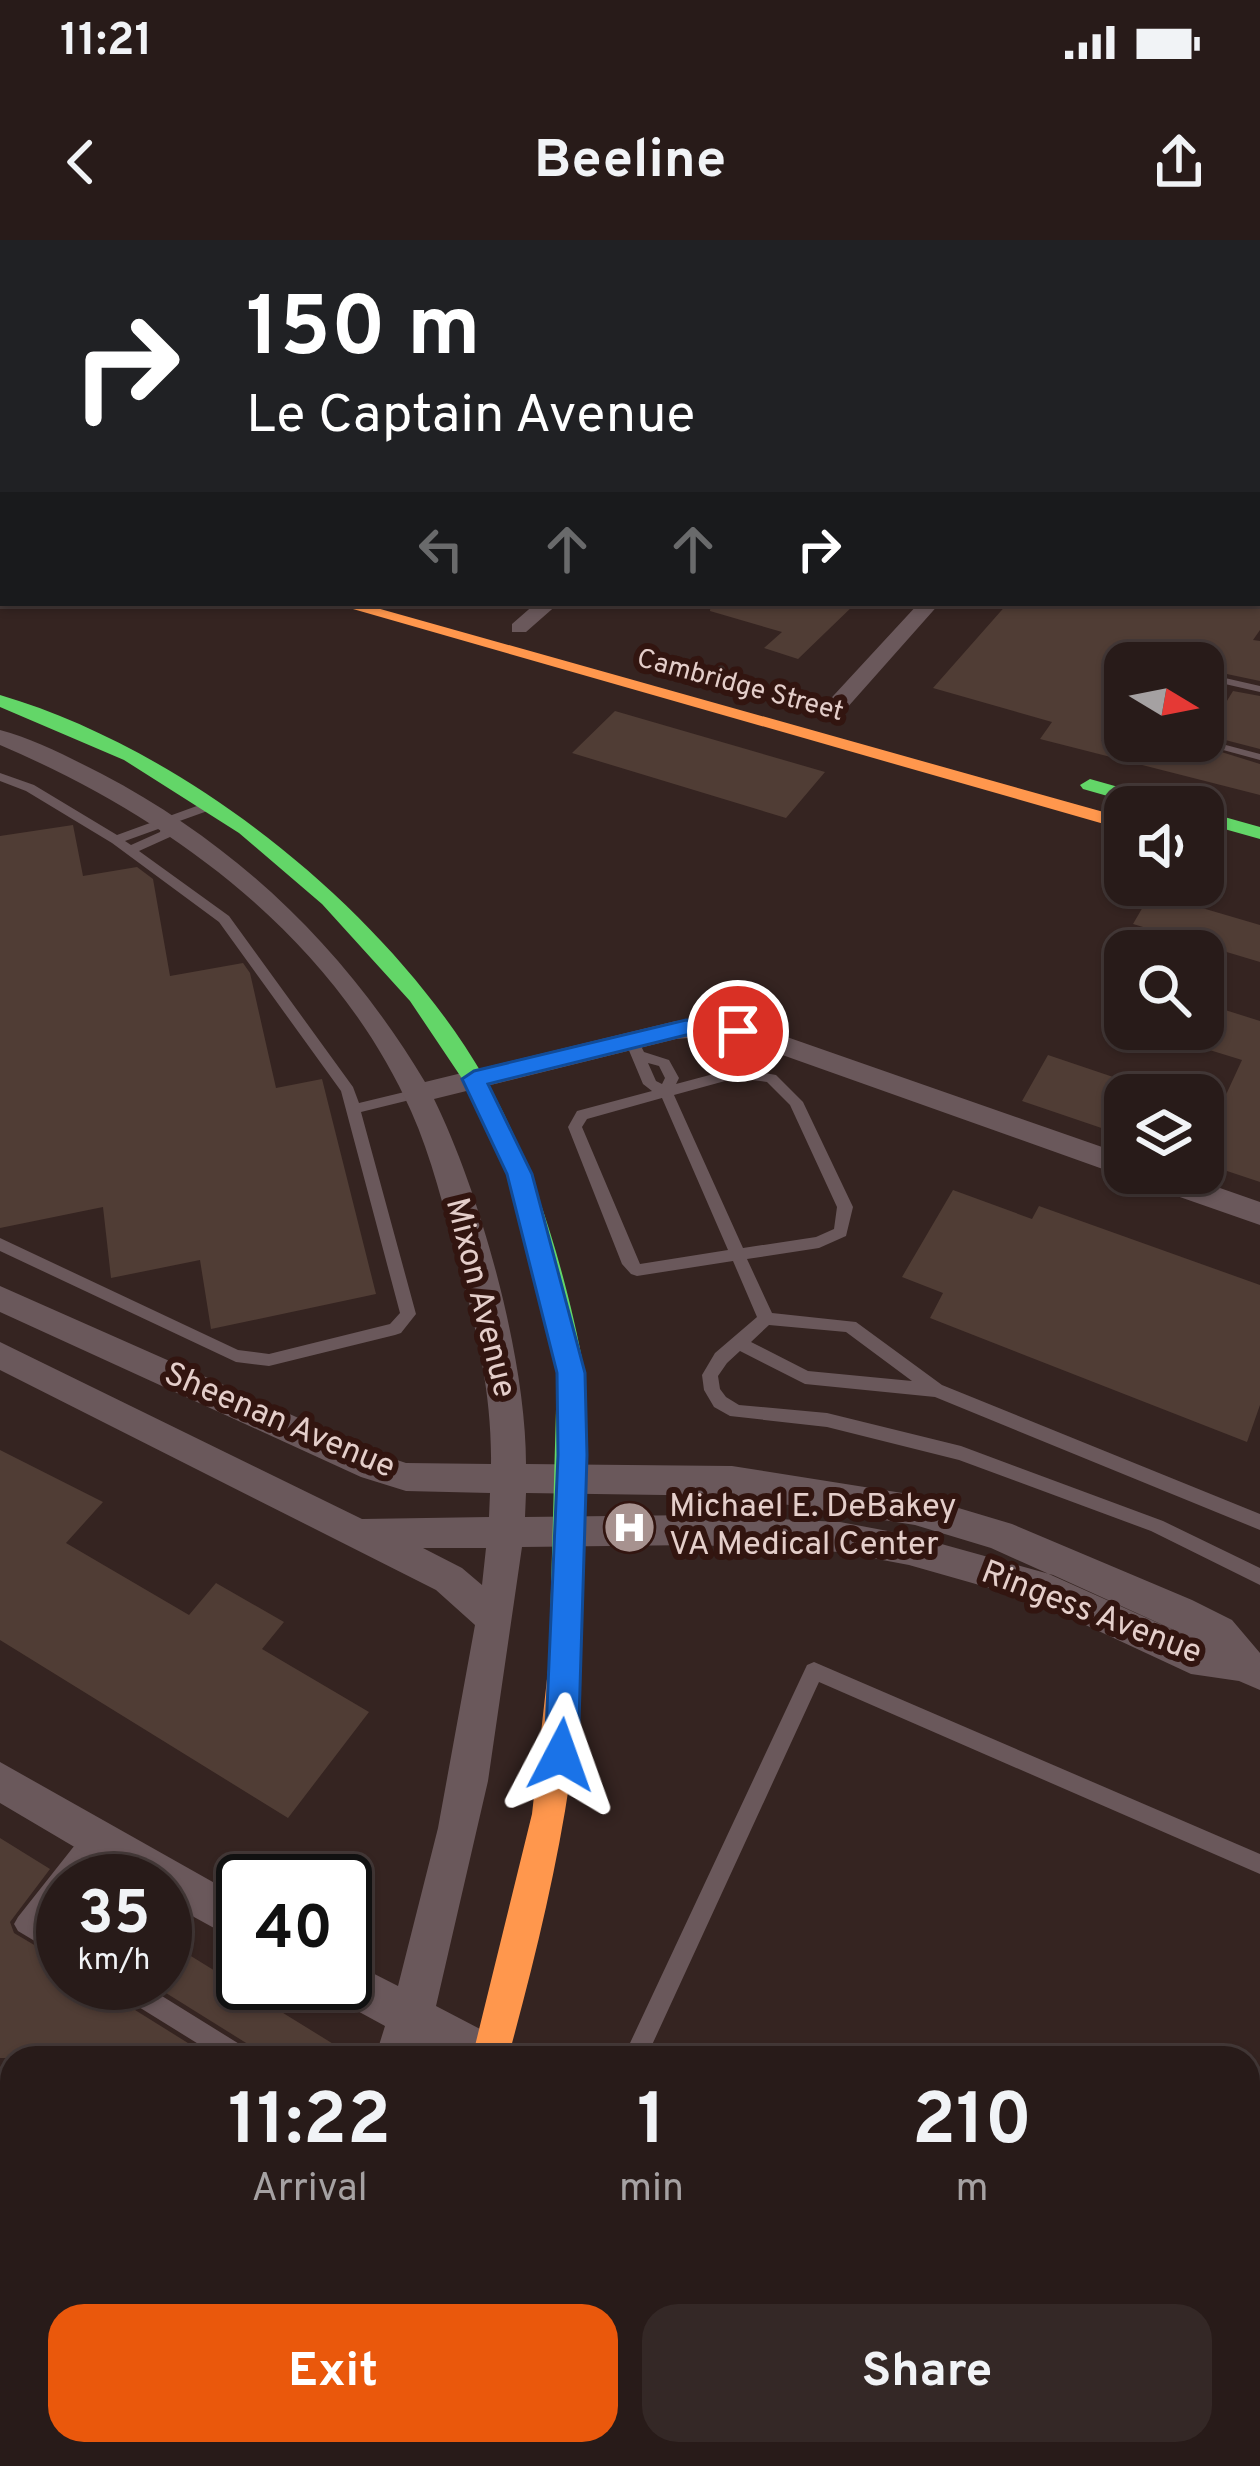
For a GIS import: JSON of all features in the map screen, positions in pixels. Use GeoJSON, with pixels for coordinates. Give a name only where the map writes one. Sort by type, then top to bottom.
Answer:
{"type":"FeatureCollection","features":[{"type":"Feature","properties":{"kind":"street","name":"Cambridge Street"},"geometry":{"type":"LineString","coordinates":[[351,606],[1104,818]]}},
{"type":"Feature","properties":{"kind":"street","name":"Cambridge Street"},"geometry":{"type":"LineString","coordinates":[[445,606],[1104,789]]}},
{"type":"Feature","properties":{"kind":"street"},"geometry":{"type":"LineString","coordinates":[[520,628],[546,606]]}},
{"type":"Feature","properties":{"kind":"street"},"geometry":{"type":"LineString","coordinates":[[830,713],[927,606]]}},
{"type":"Feature","properties":{"kind":"street","name":"Mixon Avenue"},"geometry":{"type":"LineString","coordinates":[[0,700],[131,756],[246,829],[329,900],[418,996],[474,1079],[520,1174],[564,1337],[572,1390],[571,1533],[561,1755],[538,1885],[492,2046]]}},
{"type":"Feature","properties":{"kind":"street","name":"Mixon Avenue"},"geometry":{"type":"LineString","coordinates":[[0,737],[89,775],[168,821],[239,874],[307,941],[377,1030],[417,1094],[454,1191],[504,1387],[508,1533],[465,1801],[404,2038]]}},
{"type":"Feature","properties":{"kind":"street"},"geometry":{"type":"LineString","coordinates":[[1224,823],[1260,832]]}},
{"type":"Feature","properties":{"kind":"street"},"geometry":{"type":"LineString","coordinates":[[1224,851],[1260,861]]}},
{"type":"Feature","properties":{"kind":"street"},"geometry":{"type":"LineString","coordinates":[[417,1094],[637,1049],[699,1026],[738,1031],[1104,1159]]}},
{"type":"Feature","properties":{"kind":"street"},"geometry":{"type":"LineString","coordinates":[[1204,1194],[1260,1214]]}},
{"type":"Feature","properties":{"kind":"street","name":"Sheenan Avenue"},"geometry":{"type":"LineString","coordinates":[[0,1298],[373,1467],[438,1481],[572,1480]]}},
{"type":"Feature","properties":{"kind":"street","name":"Sheenan Avenue"},"geometry":{"type":"LineString","coordinates":[[0,1354],[449,1579],[496,1620]]}},
{"type":"Feature","properties":{"kind":"street","name":"Ringess Avenue"},"geometry":{"type":"LineString","coordinates":[[572,1480],[732,1481],[915,1510],[999,1534],[1179,1612],[1219,1632],[1252,1668]]}},
{"type":"Feature","properties":{"kind":"street","name":"Ringess Avenue"},"geometry":{"type":"LineString","coordinates":[[508,1533],[779,1532],[910,1550],[1040,1586],[1204,1662],[1252,1668]]}},
{"type":"Feature","properties":{"kind":"street","name":"Sheenan Avenue"},"geometry":{"type":"LineString","coordinates":[[357,1534],[508,1533]]}},
{"type":"Feature","properties":{"kind":"street"},"geometry":{"type":"LineString","coordinates":[[0,1781],[216,1908]]}},
{"type":"Feature","properties":{"kind":"street"},"geometry":{"type":"LineString","coordinates":[[372,2008],[404,2038],[438,2046]]}},
{"type":"Feature","properties":{"kind":"lane"},"geometry":{"type":"LineString","coordinates":[[1224,681],[1260,689]]}},
{"type":"Feature","properties":{"kind":"lane"},"geometry":{"type":"LineString","coordinates":[[1224,748],[1260,757]]}},
{"type":"Feature","properties":{"kind":"lane"},"geometry":{"type":"LineString","coordinates":[[0,777],[31,788],[123,845],[224,919],[348,1090],[408,1314],[395,1329],[269,1360],[236,1356],[0,1244]]}},
{"type":"Feature","properties":{"kind":"lane"},"geometry":{"type":"LineString","coordinates":[[123,845],[166,834],[168,821],[209,806]]}},
{"type":"Feature","properties":{"kind":"lane"},"geometry":{"type":"LineString","coordinates":[[637,1049],[650,1084],[666,1092],[766,1319]]}},
{"type":"Feature","properties":{"kind":"lane"},"geometry":{"type":"LineString","coordinates":[[736,1073],[780,1084],[796,1102],[845,1207],[845,1224],[831,1239],[741,1256],[648,1272],[630,1264],[575,1127],[582,1115],[666,1092],[736,1073]]}},
{"type":"Feature","properties":{"kind":"lane"},"geometry":{"type":"LineString","coordinates":[[355,1109],[417,1094]]}},
{"type":"Feature","properties":{"kind":"lane"},"geometry":{"type":"LineString","coordinates":[[1260,1522],[936,1390],[850,1325],[766,1319],[710,1376],[720,1402],[736,1411],[827,1420],[961,1453],[1157,1526],[1260,1577]]}},
{"type":"Feature","properties":{"kind":"lane"},"geometry":{"type":"LineString","coordinates":[[738,1343],[805,1377],[936,1390]]}},
{"type":"Feature","properties":{"kind":"lane"},"geometry":{"type":"LineString","coordinates":[[640,2046],[814,1671],[1260,1864]]}},
{"type":"Feature","properties":{"kind":"lane"},"geometry":{"type":"LineString","coordinates":[[80,1854],[93,1838]]}},
{"type":"Feature","properties":{"kind":"lane"},"geometry":{"type":"LineString","coordinates":[[36,1910],[25,1924],[36,1931]]}},
{"type":"Feature","properties":{"kind":"lane"},"geometry":{"type":"LineString","coordinates":[[165,2010],[223,2046]]}},
{"type":"Feature","properties":{"kind":"building"},"geometry":{"type":"Polygon","coordinates":[[[711,606],[853,606],[798,659],[764,648],[782,632],[710,611],[711,606]]]}},
{"type":"Feature","properties":{"kind":"building"},"geometry":{"type":"Polygon","coordinates":[[[1005,606],[1260,606],[1260,630],[1253,640],[1260,641],[1260,681],[1224,673],[1224,642],[1104,642],[1104,755],[1040,739],[1052,722],[933,688],[1005,606]]]}},
{"type":"Feature","properties":{"kind":"building"},"geometry":{"type":"Polygon","coordinates":[[[1233,691],[1260,696],[1260,749],[1224,740],[1224,706],[1233,691]]]}},
{"type":"Feature","properties":{"kind":"building"},"geometry":{"type":"Polygon","coordinates":[[[615,711],[825,772],[786,818],[572,753],[615,711]]]}},
{"type":"Feature","properties":{"kind":"building"},"geometry":{"type":"Polygon","coordinates":[[[1224,753],[1260,764],[1260,795],[1130,762],[1224,762],[1224,753]]]}},
{"type":"Feature","properties":{"kind":"building"},"geometry":{"type":"Polygon","coordinates":[[[73,825],[83,876],[137,867],[153,879],[170,976],[243,963],[250,973],[276,1088],[322,1079],[376,1294],[211,1329],[200,1260],[111,1278],[103,1207],[0,1228],[0,836],[73,825]]]}},
{"type":"Feature","properties":{"kind":"building"},"geometry":{"type":"Polygon","coordinates":[[[1143,906],[1195,906],[1260,925],[1260,962],[1224,951],[1224,930],[1153,930],[1133,924],[1143,906]]]}},
{"type":"Feature","properties":{"kind":"building"},"geometry":{"type":"Polygon","coordinates":[[[1224,1010],[1260,1021],[1260,1182],[1224,1170],[1224,1099],[1242,1060],[1210,1050],[1224,1050],[1224,1010]]]}},
{"type":"Feature","properties":{"kind":"building"},"geometry":{"type":"Polygon","coordinates":[[[1048,1055],[1104,1074],[1104,1129],[1022,1101],[1048,1055]]]}},
{"type":"Feature","properties":{"kind":"building"},"geometry":{"type":"Polygon","coordinates":[[[953,1190],[1032,1219],[1039,1206],[1260,1285],[1260,1405],[1247,1442],[930,1318],[943,1293],[902,1277],[953,1190]]]}},
{"type":"Feature","properties":{"kind":"building"},"geometry":{"type":"Polygon","coordinates":[[[0,1450],[103,1502],[66,1543],[189,1615],[216,1583],[284,1622],[262,1649],[369,1712],[288,1818],[0,1640],[0,1450]]]}},
{"type":"Feature","properties":{"kind":"building"},"geometry":{"type":"Polygon","coordinates":[[[0,1838],[36,1860],[36,1888],[10,1922],[14,1933],[36,1946],[36,2010],[135,2010],[193,2046],[0,2046],[0,1838]]]}},
{"type":"Feature","properties":{"kind":"building"},"geometry":{"type":"Polygon","coordinates":[[[192,1957],[216,1972],[216,2010],[278,2010],[337,2046],[251,2046],[192,2009],[192,1957]]]}},
{"type":"Feature","properties":{"kind":"traffic: fast"},"geometry":{"type":"LineString","coordinates":[[0,700],[131,756],[246,829],[329,900],[418,996],[474,1079],[520,1175],[571,1373],[565,1661]]}},
{"type":"Feature","properties":{"kind":"traffic: fast"},"geometry":{"type":"LineString","coordinates":[[1090,785],[1104,789]]}},
{"type":"Feature","properties":{"kind":"traffic: fast"},"geometry":{"type":"LineString","coordinates":[[1224,823],[1260,833]]}},
{"type":"Feature","properties":{"kind":"traffic: slow"},"geometry":{"type":"LineString","coordinates":[[351,606],[1104,818]]}},
{"type":"Feature","properties":{"kind":"traffic: slow"},"geometry":{"type":"LineString","coordinates":[[493,2046],[549,1814],[565,1661]]}},
{"type":"Feature","properties":{"kind":"place","name":"Michael E. DeBakey VA Medical Center"},"geometry":{"type":"Point","coordinates":[630,1527]}},
{"type":"Feature","properties":{"kind":"route"},"geometry":{"type":"LineString","coordinates":[[561,1755],[573,1455],[571,1373],[520,1174],[474,1079],[686,1028],[738,1031]]}}]}
